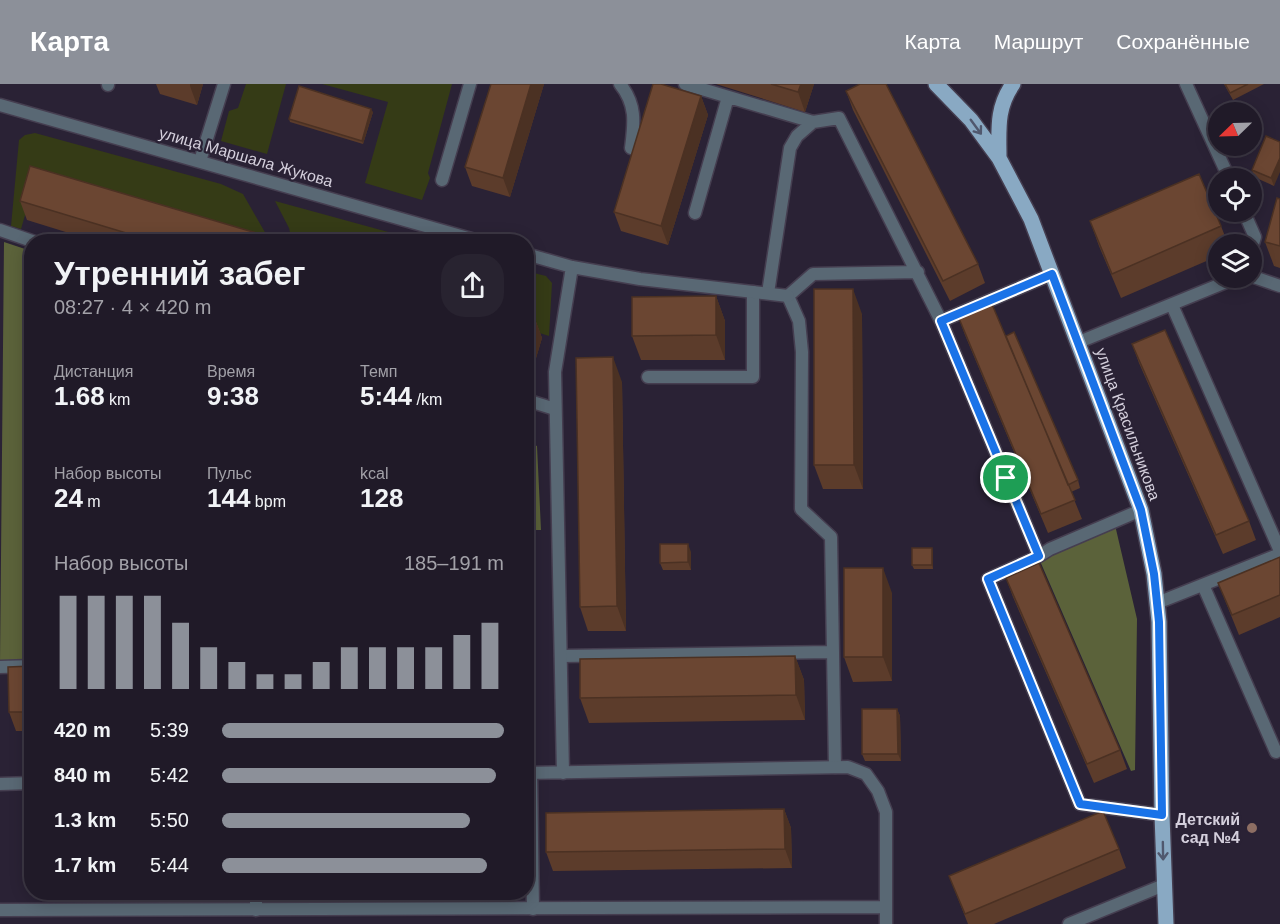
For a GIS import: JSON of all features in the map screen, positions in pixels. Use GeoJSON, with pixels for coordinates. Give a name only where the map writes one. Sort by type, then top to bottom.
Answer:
{"type":"FeatureCollection","features":[{"type":"Feature","properties":{"kind":"main road","name":"улица Красильникова"},"geometry":{"type":"LineString","coordinates":[[936,84],[971,120],[999,158],[1031,219],[1141,510],[1154,574],[1159,622],[1166,924]]}},
{"type":"Feature","properties":{"kind":"main road"},"geometry":{"type":"LineString","coordinates":[[999,158],[1003,98],[1013,84]]}},
{"type":"Feature","properties":{"kind":"street"},"geometry":{"type":"LineString","coordinates":[[200,161],[224,84]]}},
{"type":"Feature","properties":{"kind":"street"},"geometry":{"type":"LineString","coordinates":[[442,180],[470,84]]}},
{"type":"Feature","properties":{"kind":"street"},"geometry":{"type":"LineString","coordinates":[[620,84],[626,90],[634,114],[631,148]]}},
{"type":"Feature","properties":{"kind":"street"},"geometry":{"type":"LineString","coordinates":[[685,84],[813,122],[839,117],[941,321],[1039,556]]}},
{"type":"Feature","properties":{"kind":"street"},"geometry":{"type":"LineString","coordinates":[[1186,84],[1224,168]]}},
{"type":"Feature","properties":{"kind":"street"},"geometry":{"type":"LineString","coordinates":[[695,213],[728,97]]}},
{"type":"Feature","properties":{"kind":"street","name":"улица Маршала Жукова"},"geometry":{"type":"LineString","coordinates":[[0,105],[454,234]]}},
{"type":"Feature","properties":{"kind":"street"},"geometry":{"type":"LineString","coordinates":[[768,293],[789,148],[797,135],[813,122]]}},
{"type":"Feature","properties":{"kind":"street"},"geometry":{"type":"LineString","coordinates":[[0,230],[24,238]]}},
{"type":"Feature","properties":{"kind":"street"},"geometry":{"type":"LineString","coordinates":[[534,256],[572,267],[640,279],[788,296],[813,274],[918,272]]}},
{"type":"Feature","properties":{"kind":"street"},"geometry":{"type":"LineString","coordinates":[[563,773],[555,372],[572,267]]}},
{"type":"Feature","properties":{"kind":"street"},"geometry":{"type":"LineString","coordinates":[[941,321],[1052,274]]}},
{"type":"Feature","properties":{"kind":"street"},"geometry":{"type":"LineString","coordinates":[[1262,280],[1280,286]]}},
{"type":"Feature","properties":{"kind":"street"},"geometry":{"type":"LineString","coordinates":[[1079,342],[1211,288]]}},
{"type":"Feature","properties":{"kind":"street"},"geometry":{"type":"LineString","coordinates":[[648,377],[753,377],[753,292]]}},
{"type":"Feature","properties":{"kind":"street"},"geometry":{"type":"LineString","coordinates":[[788,296],[799,321],[801,342],[801,509],[831,537],[835,767]]}},
{"type":"Feature","properties":{"kind":"street"},"geometry":{"type":"LineString","coordinates":[[1157,603],[1280,552],[1172,304]]}},
{"type":"Feature","properties":{"kind":"street"},"geometry":{"type":"LineString","coordinates":[[534,402],[555,409]]}},
{"type":"Feature","properties":{"kind":"street"},"geometry":{"type":"LineString","coordinates":[[1141,510],[1050,549],[988,579],[1080,804],[1162,815]]}},
{"type":"Feature","properties":{"kind":"street"},"geometry":{"type":"LineString","coordinates":[[1203,585],[1276,752]]}},
{"type":"Feature","properties":{"kind":"street"},"geometry":{"type":"LineString","coordinates":[[561,656],[832,652]]}},
{"type":"Feature","properties":{"kind":"street"},"geometry":{"type":"LineString","coordinates":[[0,667],[24,666]]}},
{"type":"Feature","properties":{"kind":"street"},"geometry":{"type":"LineString","coordinates":[[534,773],[848,767],[866,774],[878,791],[886,812],[886,924]]}},
{"type":"Feature","properties":{"kind":"street"},"geometry":{"type":"LineString","coordinates":[[0,783],[24,783]]}},
{"type":"Feature","properties":{"kind":"street"},"geometry":{"type":"LineString","coordinates":[[1069,924],[1164,885]]}},
{"type":"Feature","properties":{"kind":"street"},"geometry":{"type":"LineString","coordinates":[[255,910],[256,900]]}},
{"type":"Feature","properties":{"kind":"street"},"geometry":{"type":"LineString","coordinates":[[533,900],[533,909]]}},
{"type":"Feature","properties":{"kind":"street"},"geometry":{"type":"LineString","coordinates":[[0,910],[886,907]]}},
{"type":"Feature","properties":{"kind":"street"},"geometry":{"type":"LineString","coordinates":[[233,910],[233,924]]}},
{"type":"Feature","properties":{"kind":"green space"},"geometry":{"type":"Polygon","coordinates":[[[246,84],[286,84],[267,154],[221,141],[229,111],[238,108],[246,84]]]}},
{"type":"Feature","properties":{"kind":"green space"},"geometry":{"type":"Polygon","coordinates":[[[322,84],[452,84],[428,173],[430,178],[422,200],[365,183],[388,102],[322,84]]]}},
{"type":"Feature","properties":{"kind":"green space"},"geometry":{"type":"Polygon","coordinates":[[[35,133],[221,184],[243,194],[266,234],[243,234],[35,181],[21,229],[11,226],[19,140],[25,135],[35,133]]]}},
{"type":"Feature","properties":{"kind":"green space"},"geometry":{"type":"Polygon","coordinates":[[[275,201],[395,234],[290,234],[275,201]]]}},
{"type":"Feature","properties":{"kind":"green space"},"geometry":{"type":"Polygon","coordinates":[[[4,242],[24,249],[24,661],[0,662],[4,242]]]}},
{"type":"Feature","properties":{"kind":"green space"},"geometry":{"type":"Polygon","coordinates":[[[534,273],[546,276],[552,283],[549,336],[534,331],[534,273]]]}},
{"type":"Feature","properties":{"kind":"green space"},"geometry":{"type":"Polygon","coordinates":[[[534,445],[537,446],[541,530],[534,530],[534,445]]]}},
{"type":"Feature","properties":{"kind":"green space"},"geometry":{"type":"Polygon","coordinates":[[[1115,525],[1137,619],[1135,770],[1131,771],[1040,561],[1054,551],[1115,525]]]}},
{"type":"Feature","properties":{"kind":"building"},"geometry":{"type":"Polygon","coordinates":[[[491,84],[531,84],[503,178],[465,167],[491,84]]]}},
{"type":"Feature","properties":{"kind":"building"},"geometry":{"type":"Polygon","coordinates":[[[653,84],[661,84],[701,96],[661,226],[614,212],[653,84]]]}},
{"type":"Feature","properties":{"kind":"building"},"geometry":{"type":"Polygon","coordinates":[[[771,84],[801,84],[798,92],[771,84]]]}},
{"type":"Feature","properties":{"kind":"building"},"geometry":{"type":"Polygon","coordinates":[[[860,84],[886,84],[978,264],[943,281],[846,91],[860,84]]]}},
{"type":"Feature","properties":{"kind":"building"},"geometry":{"type":"Polygon","coordinates":[[[1225,84],[1248,84],[1230,93],[1225,84]]]}},
{"type":"Feature","properties":{"kind":"building"},"geometry":{"type":"Polygon","coordinates":[[[299,86],[371,109],[362,141],[289,119],[299,86]]]}},
{"type":"Feature","properties":{"kind":"building"},"geometry":{"type":"Polygon","coordinates":[[[1266,136],[1280,142],[1280,158],[1271,178],[1262,174],[1262,168],[1253,168],[1258,156],[1262,156],[1262,146],[1266,136]]]}},
{"type":"Feature","properties":{"kind":"building"},"geometry":{"type":"Polygon","coordinates":[[[30,166],[260,234],[129,234],[20,201],[30,166]]]}},
{"type":"Feature","properties":{"kind":"building"},"geometry":{"type":"Polygon","coordinates":[[[1199,174],[1208,195],[1208,222],[1219,222],[1221,226],[1112,274],[1090,221],[1199,174]]]}},
{"type":"Feature","properties":{"kind":"building"},"geometry":{"type":"Polygon","coordinates":[[[1277,198],[1280,199],[1280,246],[1265,242],[1277,198]]]}},
{"type":"Feature","properties":{"kind":"building"},"geometry":{"type":"Polygon","coordinates":[[[814,289],[853,289],[854,465],[814,465],[814,289]]]}},
{"type":"Feature","properties":{"kind":"building"},"geometry":{"type":"Polygon","coordinates":[[[716,296],[716,335],[632,336],[632,297],[716,296]]]}},
{"type":"Feature","properties":{"kind":"building"},"geometry":{"type":"Polygon","coordinates":[[[991,302],[1075,500],[1041,514],[958,316],[991,302]]]}},
{"type":"Feature","properties":{"kind":"building"},"geometry":{"type":"Polygon","coordinates":[[[1165,330],[1249,521],[1216,535],[1132,344],[1165,330]]]}},
{"type":"Feature","properties":{"kind":"building"},"geometry":{"type":"Polygon","coordinates":[[[1014,332],[1078,480],[1068,485],[1006,336],[1014,332]]]}},
{"type":"Feature","properties":{"kind":"building"},"geometry":{"type":"Polygon","coordinates":[[[613,357],[617,606],[580,607],[576,358],[613,357]]]}},
{"type":"Feature","properties":{"kind":"building"},"geometry":{"type":"Polygon","coordinates":[[[660,544],[688,544],[688,562],[660,563],[660,544]]]}},
{"type":"Feature","properties":{"kind":"building"},"geometry":{"type":"Polygon","coordinates":[[[912,548],[932,548],[932,565],[912,565],[912,548]]]}},
{"type":"Feature","properties":{"kind":"building"},"geometry":{"type":"Polygon","coordinates":[[[1280,557],[1280,595],[1232,615],[1218,583],[1280,557]]]}},
{"type":"Feature","properties":{"kind":"building"},"geometry":{"type":"Polygon","coordinates":[[[1039,563],[1120,750],[1087,764],[1006,578],[1039,563]]]}},
{"type":"Feature","properties":{"kind":"building"},"geometry":{"type":"Polygon","coordinates":[[[844,568],[883,568],[883,657],[844,657],[844,568]]]}},
{"type":"Feature","properties":{"kind":"building"},"geometry":{"type":"Polygon","coordinates":[[[795,656],[796,695],[580,698],[580,659],[795,656]]]}},
{"type":"Feature","properties":{"kind":"building"},"geometry":{"type":"Polygon","coordinates":[[[24,666],[24,712],[9,712],[8,667],[24,666]]]}},
{"type":"Feature","properties":{"kind":"building"},"geometry":{"type":"Polygon","coordinates":[[[862,709],[897,709],[898,754],[862,754],[862,709]]]}},
{"type":"Feature","properties":{"kind":"building"},"geometry":{"type":"Polygon","coordinates":[[[784,809],[785,849],[546,852],[546,813],[784,809]]]}},
{"type":"Feature","properties":{"kind":"building"},"geometry":{"type":"Polygon","coordinates":[[[1103,811],[1119,849],[965,914],[949,876],[1103,811]]]}},
{"type":"Feature","properties":{"kind":"place","name":"Детский сад №4"},"geometry":{"type":"Point","coordinates":[1252,828]}},
{"type":"Feature","properties":{"kind":"route"},"geometry":{"type":"LineString","coordinates":[[1052,274],[1141,510],[1149,545],[1159,622],[1162,815],[1080,804],[988,579],[1039,556],[1006,478],[941,321],[1052,274]]}}]}
